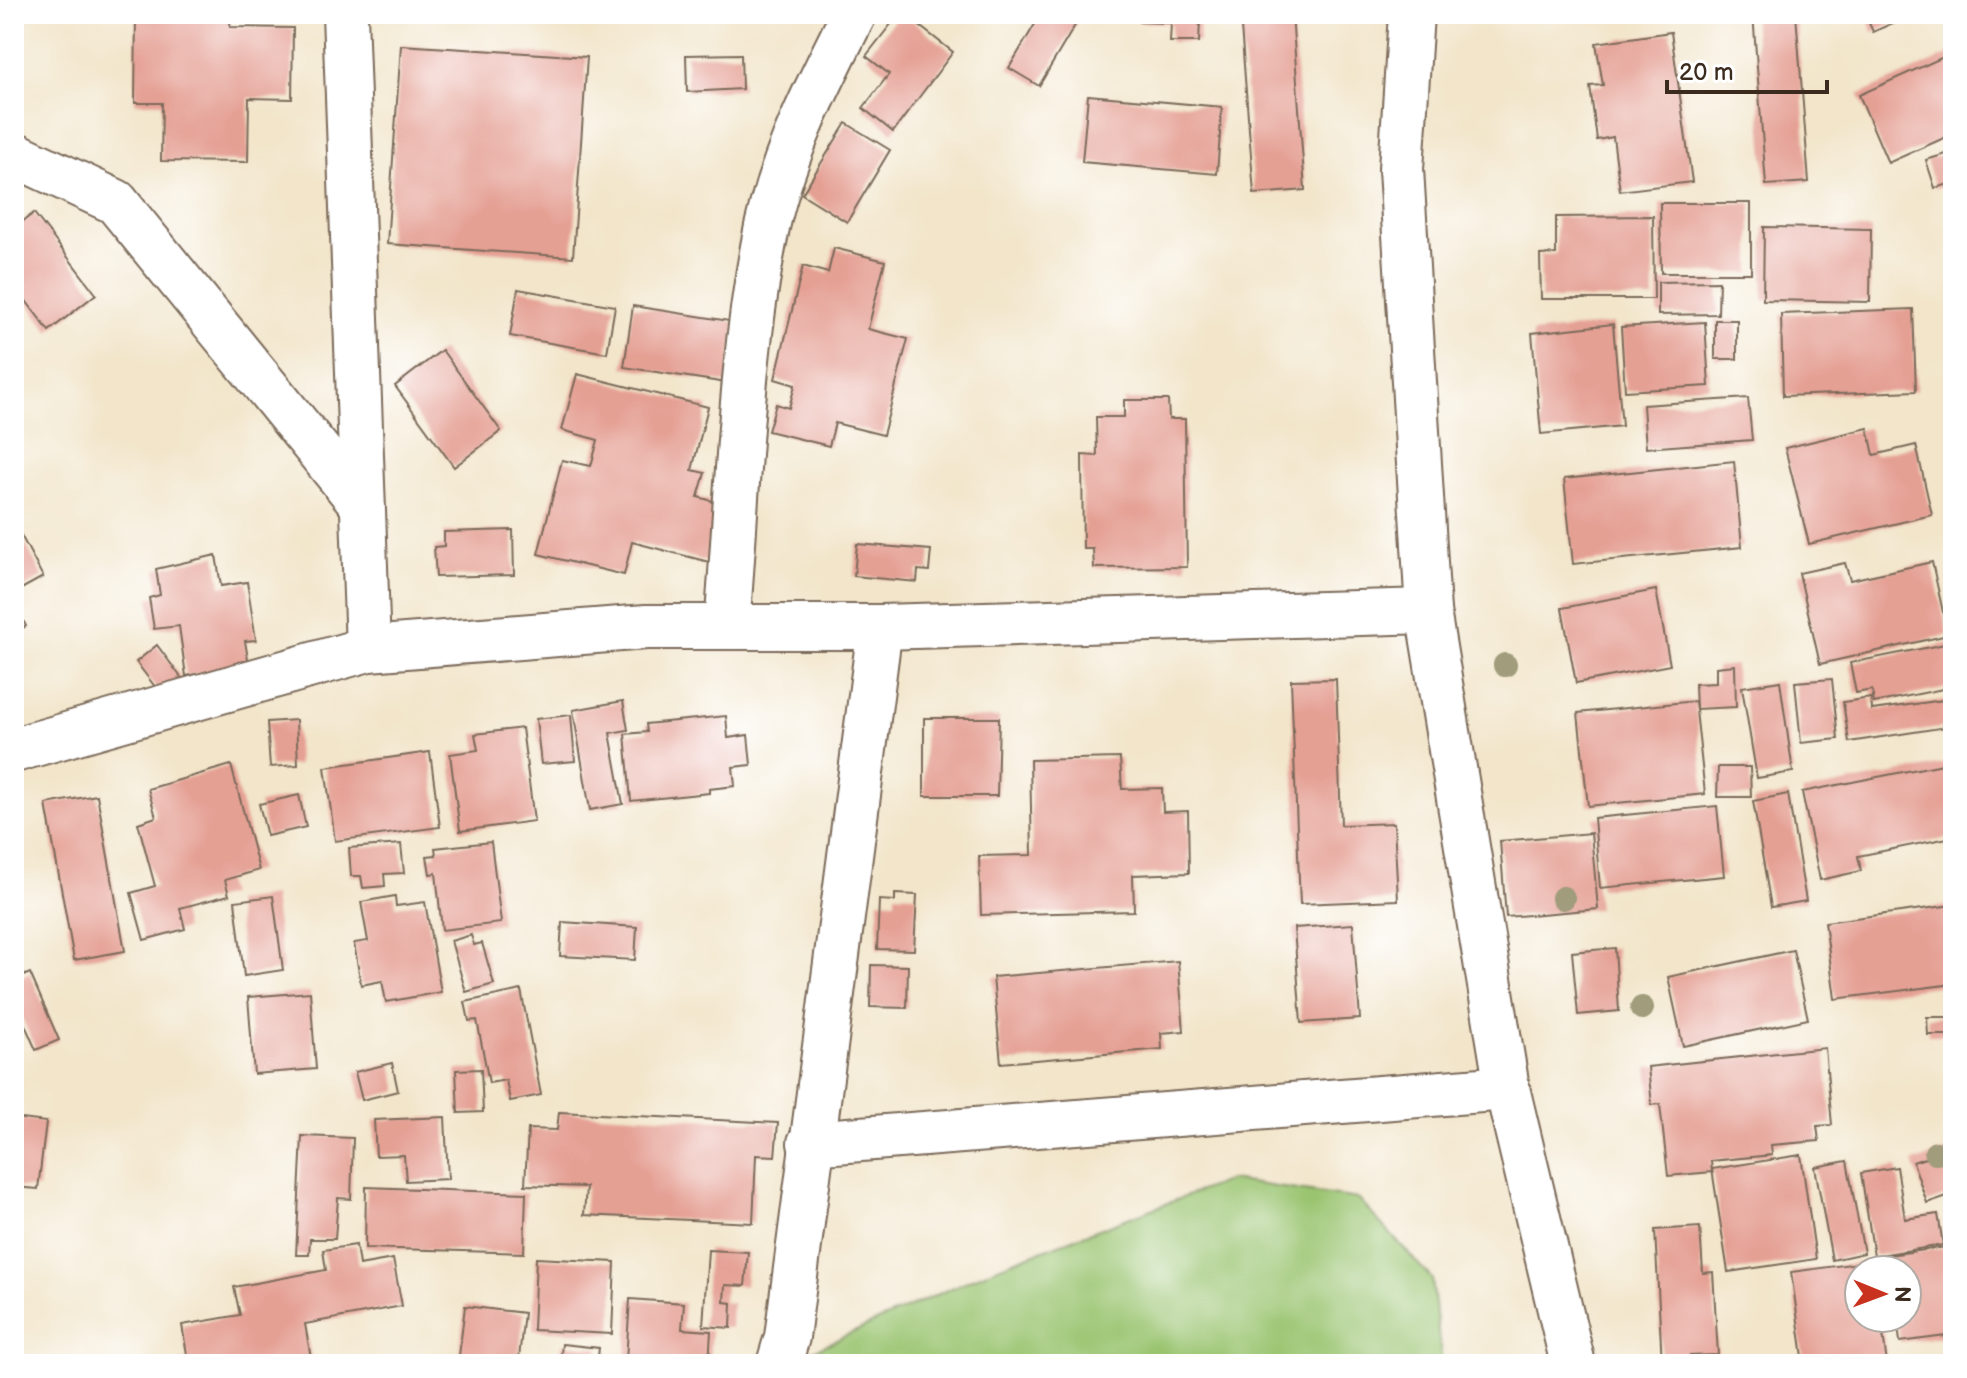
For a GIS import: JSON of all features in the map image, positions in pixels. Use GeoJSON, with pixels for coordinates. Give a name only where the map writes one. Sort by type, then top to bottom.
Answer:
{"type":"FeatureCollection","features":[{"type":"Feature","properties":{"kind":"street"},"geometry":{"type":"LineString","coordinates":[[345,14],[368,649]]}},
{"type":"Feature","properties":{"kind":"street"},"geometry":{"type":"LineString","coordinates":[[727,627],[750,345],[768,226],[802,114],[854,14]]}},
{"type":"Feature","properties":{"kind":"street"},"geometry":{"type":"LineString","coordinates":[[1411,14],[1401,169],[1428,611],[1507,1088],[1573,1364]]}},
{"type":"Feature","properties":{"kind":"street"},"geometry":{"type":"LineString","coordinates":[[14,154],[116,202],[361,503]]}},
{"type":"Feature","properties":{"kind":"street"},"geometry":{"type":"LineString","coordinates":[[14,750],[368,649],[646,627],[880,627],[1428,611]]}},
{"type":"Feature","properties":{"kind":"street"},"geometry":{"type":"LineString","coordinates":[[779,1364],[787,1337],[880,627]]}},
{"type":"Feature","properties":{"kind":"street"},"geometry":{"type":"LineString","coordinates":[[810,1143],[1507,1088]]}},
{"type":"Feature","properties":{"kind":"green space"},"geometry":{"type":"Polygon","coordinates":[[[1229,1180],[1358,1199],[1432,1279],[1442,1364],[800,1364],[803,1355],[998,1267],[1229,1180]]]}},
{"type":"Feature","properties":{"kind":"building"},"geometry":{"type":"Polygon","coordinates":[[[136,14],[231,14],[230,27],[293,28],[292,99],[249,98],[248,162],[161,161],[162,103],[135,103],[136,14]]]}},
{"type":"Feature","properties":{"kind":"building"},"geometry":{"type":"Polygon","coordinates":[[[899,14],[904,14],[953,52],[893,132],[863,108],[889,74],[866,56],[899,14]]]}},
{"type":"Feature","properties":{"kind":"building"},"geometry":{"type":"Polygon","coordinates":[[[1041,14],[1064,14],[1077,22],[1039,86],[1009,68],[1041,14]]]}},
{"type":"Feature","properties":{"kind":"building"},"geometry":{"type":"Polygon","coordinates":[[[1139,14],[1220,14],[1220,21],[1200,21],[1199,42],[1170,42],[1171,23],[1139,22],[1139,14]]]}},
{"type":"Feature","properties":{"kind":"building"},"geometry":{"type":"Polygon","coordinates":[[[1240,14],[1292,14],[1305,190],[1254,194],[1240,14]]]}},
{"type":"Feature","properties":{"kind":"building"},"geometry":{"type":"Polygon","coordinates":[[[1753,14],[1796,14],[1809,182],[1766,185],[1753,14]]]}},
{"type":"Feature","properties":{"kind":"building"},"geometry":{"type":"Polygon","coordinates":[[[1865,14],[1913,14],[1873,32],[1865,14]]]}},
{"type":"Feature","properties":{"kind":"building"},"geometry":{"type":"Polygon","coordinates":[[[1671,32],[1692,182],[1620,191],[1613,137],[1597,140],[1590,86],[1603,85],[1596,43],[1671,32]]]}},
{"type":"Feature","properties":{"kind":"building"},"geometry":{"type":"Polygon","coordinates":[[[401,45],[587,57],[573,257],[387,244],[401,45]]]}},
{"type":"Feature","properties":{"kind":"building"},"geometry":{"type":"Polygon","coordinates":[[[741,54],[742,89],[687,92],[686,55],[741,54]]]}},
{"type":"Feature","properties":{"kind":"building"},"geometry":{"type":"Polygon","coordinates":[[[1950,54],[1953,134],[1888,163],[1859,95],[1950,54]]]}},
{"type":"Feature","properties":{"kind":"building"},"geometry":{"type":"Polygon","coordinates":[[[1088,95],[1222,107],[1217,174],[1082,162],[1088,95]]]}},
{"type":"Feature","properties":{"kind":"building"},"geometry":{"type":"Polygon","coordinates":[[[846,123],[890,150],[847,222],[802,194],[846,123]]]}},
{"type":"Feature","properties":{"kind":"building"},"geometry":{"type":"Polygon","coordinates":[[[1953,152],[1953,183],[1935,188],[1926,160],[1953,152]]]}},
{"type":"Feature","properties":{"kind":"building"},"geometry":{"type":"Polygon","coordinates":[[[1660,203],[1751,203],[1751,273],[1661,273],[1660,203]]]}},
{"type":"Feature","properties":{"kind":"building"},"geometry":{"type":"Polygon","coordinates":[[[34,213],[96,294],[49,331],[14,285],[14,228],[34,213]]]}},
{"type":"Feature","properties":{"kind":"building"},"geometry":{"type":"Polygon","coordinates":[[[1653,216],[1654,299],[1541,299],[1540,255],[1556,254],[1556,217],[1653,216]]]}},
{"type":"Feature","properties":{"kind":"building"},"geometry":{"type":"Polygon","coordinates":[[[1764,227],[1871,229],[1870,302],[1763,300],[1764,227]]]}},
{"type":"Feature","properties":{"kind":"building"},"geometry":{"type":"Polygon","coordinates":[[[834,248],[885,261],[868,329],[908,339],[883,435],[835,423],[829,446],[768,431],[776,404],[789,408],[795,385],[775,379],[803,266],[828,273],[834,248]]]}},
{"type":"Feature","properties":{"kind":"building"},"geometry":{"type":"Polygon","coordinates":[[[1719,281],[1718,314],[1658,315],[1658,282],[1719,281]]]}},
{"type":"Feature","properties":{"kind":"building"},"geometry":{"type":"Polygon","coordinates":[[[518,289],[615,306],[607,353],[510,336],[518,289]]]}},
{"type":"Feature","properties":{"kind":"building"},"geometry":{"type":"Polygon","coordinates":[[[633,306],[736,322],[727,383],[624,367],[633,306]]]}},
{"type":"Feature","properties":{"kind":"building"},"geometry":{"type":"Polygon","coordinates":[[[1913,309],[1916,391],[1783,396],[1781,314],[1913,309]]]}},
{"type":"Feature","properties":{"kind":"building"},"geometry":{"type":"Polygon","coordinates":[[[1715,320],[1737,320],[1737,359],[1715,359],[1715,320]]]}},
{"type":"Feature","properties":{"kind":"building"},"geometry":{"type":"Polygon","coordinates":[[[1705,322],[1709,386],[1625,391],[1621,327],[1705,322]]]}},
{"type":"Feature","properties":{"kind":"building"},"geometry":{"type":"Polygon","coordinates":[[[1613,324],[1622,426],[1541,434],[1532,333],[1613,324]]]}},
{"type":"Feature","properties":{"kind":"building"},"geometry":{"type":"Polygon","coordinates":[[[442,350],[501,431],[454,467],[395,386],[442,350]]]}},
{"type":"Feature","properties":{"kind":"building"},"geometry":{"type":"Polygon","coordinates":[[[577,374],[708,407],[692,470],[705,473],[698,497],[724,504],[709,562],[632,542],[624,575],[538,554],[562,460],[591,466],[598,440],[562,430],[577,374]]]}},
{"type":"Feature","properties":{"kind":"building"},"geometry":{"type":"Polygon","coordinates":[[[1748,398],[1752,440],[1646,448],[1643,405],[1748,398]]]}},
{"type":"Feature","properties":{"kind":"building"},"geometry":{"type":"Polygon","coordinates":[[[1124,400],[1168,400],[1169,419],[1185,419],[1187,567],[1094,568],[1093,549],[1083,549],[1082,455],[1097,456],[1096,417],[1124,417],[1124,400]]]}},
{"type":"Feature","properties":{"kind":"building"},"geometry":{"type":"Polygon","coordinates":[[[1868,428],[1874,455],[1916,445],[1932,515],[1809,544],[1785,448],[1868,428]]]}},
{"type":"Feature","properties":{"kind":"building"},"geometry":{"type":"Polygon","coordinates":[[[1734,461],[1742,547],[1573,564],[1564,479],[1734,461]]]}},
{"type":"Feature","properties":{"kind":"building"},"geometry":{"type":"Polygon","coordinates":[[[14,522],[43,577],[14,593],[14,522]]]}},
{"type":"Feature","properties":{"kind":"building"},"geometry":{"type":"Polygon","coordinates":[[[513,530],[514,575],[436,577],[434,547],[444,546],[444,532],[513,530]]]}},
{"type":"Feature","properties":{"kind":"building"},"geometry":{"type":"Polygon","coordinates":[[[857,544],[931,550],[929,571],[918,570],[917,582],[854,576],[857,544]]]}},
{"type":"Feature","properties":{"kind":"building"},"geometry":{"type":"Polygon","coordinates":[[[216,555],[221,586],[247,582],[256,640],[245,641],[249,665],[186,676],[179,626],[154,629],[149,598],[160,595],[156,569],[216,555]]]}},
{"type":"Feature","properties":{"kind":"building"},"geometry":{"type":"Polygon","coordinates":[[[1932,562],[1948,635],[1820,664],[1799,573],[1845,563],[1850,580],[1932,562]]]}},
{"type":"Feature","properties":{"kind":"building"},"geometry":{"type":"Polygon","coordinates":[[[1656,590],[1670,665],[1576,683],[1562,608],[1656,590]]]}},
{"type":"Feature","properties":{"kind":"building"},"geometry":{"type":"Polygon","coordinates":[[[14,603],[26,626],[14,633],[14,603]]]}},
{"type":"Feature","properties":{"kind":"building"},"geometry":{"type":"Polygon","coordinates":[[[1950,643],[1953,687],[1874,703],[1872,690],[1856,693],[1850,663],[1950,643]]]}},
{"type":"Feature","properties":{"kind":"building"},"geometry":{"type":"Polygon","coordinates":[[[157,645],[183,680],[163,697],[136,662],[157,645]]]}},
{"type":"Feature","properties":{"kind":"building"},"geometry":{"type":"Polygon","coordinates":[[[1735,665],[1736,707],[1696,709],[1695,684],[1716,683],[1716,667],[1735,665]]]}},
{"type":"Feature","properties":{"kind":"building"},"geometry":{"type":"Polygon","coordinates":[[[1336,679],[1341,825],[1394,823],[1398,900],[1300,904],[1291,680],[1336,679]]]}},
{"type":"Feature","properties":{"kind":"building"},"geometry":{"type":"Polygon","coordinates":[[[1832,679],[1838,739],[1801,743],[1795,682],[1832,679]]]}},
{"type":"Feature","properties":{"kind":"building"},"geometry":{"type":"Polygon","coordinates":[[[1780,681],[1793,772],[1757,778],[1742,687],[1780,681]]]}},
{"type":"Feature","properties":{"kind":"building"},"geometry":{"type":"Polygon","coordinates":[[[1871,698],[1872,710],[1951,699],[1953,726],[1849,742],[1843,702],[1871,698]]]}},
{"type":"Feature","properties":{"kind":"building"},"geometry":{"type":"Polygon","coordinates":[[[623,701],[628,730],[610,733],[623,804],[590,810],[573,710],[623,701]]]}},
{"type":"Feature","properties":{"kind":"building"},"geometry":{"type":"Polygon","coordinates":[[[1695,701],[1705,794],[1588,806],[1578,713],[1695,701]]]}},
{"type":"Feature","properties":{"kind":"building"},"geometry":{"type":"Polygon","coordinates":[[[571,715],[575,761],[541,764],[536,719],[571,715]]]}},
{"type":"Feature","properties":{"kind":"building"},"geometry":{"type":"Polygon","coordinates":[[[726,716],[728,738],[748,735],[751,765],[733,767],[735,786],[709,789],[709,793],[631,801],[625,734],[647,732],[646,724],[726,716]]]}},
{"type":"Feature","properties":{"kind":"building"},"geometry":{"type":"Polygon","coordinates":[[[924,718],[999,718],[997,796],[924,796],[924,718]]]}},
{"type":"Feature","properties":{"kind":"building"},"geometry":{"type":"Polygon","coordinates":[[[296,720],[298,765],[270,767],[267,722],[296,720]]]}},
{"type":"Feature","properties":{"kind":"building"},"geometry":{"type":"Polygon","coordinates":[[[522,728],[534,821],[460,831],[450,754],[478,750],[475,734],[522,728]]]}},
{"type":"Feature","properties":{"kind":"building"},"geometry":{"type":"Polygon","coordinates":[[[430,752],[440,827],[335,841],[325,767],[430,752]]]}},
{"type":"Feature","properties":{"kind":"building"},"geometry":{"type":"Polygon","coordinates":[[[1120,758],[1122,789],[1162,788],[1163,812],[1188,811],[1189,873],[1133,875],[1134,911],[981,915],[979,856],[1032,855],[1030,760],[1120,758]]]}},
{"type":"Feature","properties":{"kind":"building"},"geometry":{"type":"Polygon","coordinates":[[[1953,762],[1953,837],[1858,856],[1861,871],[1820,880],[1802,792],[1953,762]]]}},
{"type":"Feature","properties":{"kind":"building"},"geometry":{"type":"Polygon","coordinates":[[[231,765],[259,870],[225,880],[229,895],[180,908],[185,929],[144,940],[131,893],[155,886],[138,823],[156,817],[148,789],[231,765]]]}},
{"type":"Feature","properties":{"kind":"building"},"geometry":{"type":"Polygon","coordinates":[[[1718,767],[1750,767],[1751,797],[1717,797],[1718,767]]]}},
{"type":"Feature","properties":{"kind":"building"},"geometry":{"type":"Polygon","coordinates":[[[1788,794],[1806,901],[1771,907],[1753,801],[1788,794]]]}},
{"type":"Feature","properties":{"kind":"building"},"geometry":{"type":"Polygon","coordinates":[[[97,795],[125,951],[74,960],[46,804],[97,795]]]}},
{"type":"Feature","properties":{"kind":"building"},"geometry":{"type":"Polygon","coordinates":[[[299,795],[306,827],[267,836],[259,804],[299,795]]]}},
{"type":"Feature","properties":{"kind":"building"},"geometry":{"type":"Polygon","coordinates":[[[1717,806],[1724,876],[1600,888],[1594,818],[1717,806]]]}},
{"type":"Feature","properties":{"kind":"building"},"geometry":{"type":"Polygon","coordinates":[[[1591,833],[1598,909],[1506,917],[1500,841],[1591,833]]]}},
{"type":"Feature","properties":{"kind":"building"},"geometry":{"type":"Polygon","coordinates":[[[491,842],[501,923],[442,930],[436,873],[430,874],[427,856],[436,855],[435,848],[491,842]]]}},
{"type":"Feature","properties":{"kind":"building"},"geometry":{"type":"Polygon","coordinates":[[[401,844],[404,873],[384,874],[385,886],[363,888],[361,876],[351,876],[349,848],[401,844]]]}},
{"type":"Feature","properties":{"kind":"building"},"geometry":{"type":"Polygon","coordinates":[[[895,894],[917,895],[914,950],[877,949],[879,900],[895,901],[895,894]]]}},
{"type":"Feature","properties":{"kind":"building"},"geometry":{"type":"Polygon","coordinates":[[[273,896],[283,970],[244,976],[235,901],[273,896]]]}},
{"type":"Feature","properties":{"kind":"building"},"geometry":{"type":"Polygon","coordinates":[[[395,896],[396,906],[425,902],[441,992],[386,1002],[382,981],[361,985],[354,943],[368,941],[361,902],[395,896]]]}},
{"type":"Feature","properties":{"kind":"building"},"geometry":{"type":"Polygon","coordinates":[[[1953,905],[1953,984],[1835,999],[1825,922],[1953,905]]]}},
{"type":"Feature","properties":{"kind":"building"},"geometry":{"type":"Polygon","coordinates":[[[562,922],[637,927],[635,960],[560,956],[562,922]]]}},
{"type":"Feature","properties":{"kind":"building"},"geometry":{"type":"Polygon","coordinates":[[[1353,924],[1360,1019],[1301,1023],[1294,928],[1353,924]]]}},
{"type":"Feature","properties":{"kind":"building"},"geometry":{"type":"Polygon","coordinates":[[[471,935],[474,945],[482,943],[494,984],[466,992],[451,941],[471,935]]]}},
{"type":"Feature","properties":{"kind":"building"},"geometry":{"type":"Polygon","coordinates":[[[1615,948],[1619,1011],[1578,1015],[1572,952],[1615,948]]]}},
{"type":"Feature","properties":{"kind":"building"},"geometry":{"type":"Polygon","coordinates":[[[1793,950],[1808,1019],[1683,1046],[1668,977],[1793,950]]]}},
{"type":"Feature","properties":{"kind":"building"},"geometry":{"type":"Polygon","coordinates":[[[1178,961],[1184,1031],[1161,1033],[1162,1049],[1001,1063],[993,977],[1178,961]]]}},
{"type":"Feature","properties":{"kind":"building"},"geometry":{"type":"Polygon","coordinates":[[[871,965],[908,966],[907,1008],[870,1007],[871,965]]]}},
{"type":"Feature","properties":{"kind":"building"},"geometry":{"type":"Polygon","coordinates":[[[30,973],[59,1040],[36,1050],[14,1000],[14,980],[30,973]]]}},
{"type":"Feature","properties":{"kind":"building"},"geometry":{"type":"Polygon","coordinates":[[[521,990],[541,1095],[510,1101],[506,1080],[489,1083],[477,1020],[469,1021],[465,1002],[521,990]]]}},
{"type":"Feature","properties":{"kind":"building"},"geometry":{"type":"Polygon","coordinates":[[[310,992],[316,1069],[254,1074],[248,997],[310,992]]]}},
{"type":"Feature","properties":{"kind":"building"},"geometry":{"type":"Polygon","coordinates":[[[1927,1017],[1949,1017],[1950,1035],[1928,1035],[1927,1017]]]}},
{"type":"Feature","properties":{"kind":"building"},"geometry":{"type":"Polygon","coordinates":[[[1825,1048],[1832,1125],[1817,1126],[1819,1141],[1771,1145],[1772,1155],[1711,1161],[1712,1172],[1668,1176],[1660,1104],[1652,1105],[1648,1067],[1825,1048]]]}},
{"type":"Feature","properties":{"kind":"building"},"geometry":{"type":"Polygon","coordinates":[[[392,1063],[398,1091],[362,1100],[355,1072],[392,1063]]]}},
{"type":"Feature","properties":{"kind":"building"},"geometry":{"type":"Polygon","coordinates":[[[481,1069],[483,1112],[458,1113],[456,1070],[481,1069]]]}},
{"type":"Feature","properties":{"kind":"building"},"geometry":{"type":"Polygon","coordinates":[[[559,1112],[778,1123],[775,1156],[756,1155],[753,1223],[584,1215],[586,1187],[525,1185],[528,1129],[557,1130],[559,1112]]]}},
{"type":"Feature","properties":{"kind":"building"},"geometry":{"type":"Polygon","coordinates":[[[445,1117],[448,1179],[406,1181],[404,1155],[376,1156],[374,1120],[445,1117]]]}},
{"type":"Feature","properties":{"kind":"building"},"geometry":{"type":"Polygon","coordinates":[[[14,1118],[46,1122],[38,1189],[14,1187],[14,1118]]]}},
{"type":"Feature","properties":{"kind":"building"},"geometry":{"type":"Polygon","coordinates":[[[302,1136],[353,1138],[351,1199],[338,1198],[335,1239],[310,1239],[309,1255],[296,1255],[302,1136]]]}},
{"type":"Feature","properties":{"kind":"building"},"geometry":{"type":"Polygon","coordinates":[[[1947,1151],[1953,1169],[1953,1194],[1927,1203],[1913,1162],[1947,1151]]]}},
{"type":"Feature","properties":{"kind":"building"},"geometry":{"type":"Polygon","coordinates":[[[1801,1155],[1816,1259],[1728,1272],[1712,1169],[1801,1155]]]}},
{"type":"Feature","properties":{"kind":"building"},"geometry":{"type":"Polygon","coordinates":[[[1847,1161],[1864,1253],[1843,1254],[1843,1258],[1832,1260],[1815,1167],[1847,1161]]]}},
{"type":"Feature","properties":{"kind":"building"},"geometry":{"type":"Polygon","coordinates":[[[1897,1167],[1905,1219],[1938,1214],[1943,1245],[1874,1254],[1861,1173],[1897,1167]]]}},
{"type":"Feature","properties":{"kind":"building"},"geometry":{"type":"Polygon","coordinates":[[[366,1187],[526,1193],[524,1253],[365,1248],[366,1187]]]}},
{"type":"Feature","properties":{"kind":"building"},"geometry":{"type":"Polygon","coordinates":[[[1700,1227],[1703,1273],[1713,1272],[1718,1355],[1690,1356],[1690,1364],[1662,1364],[1655,1230],[1700,1227]]]}},
{"type":"Feature","properties":{"kind":"building"},"geometry":{"type":"Polygon","coordinates":[[[356,1245],[359,1265],[393,1259],[402,1306],[305,1324],[312,1364],[174,1364],[188,1360],[182,1325],[240,1315],[234,1287],[326,1270],[323,1250],[356,1245]]]}},
{"type":"Feature","properties":{"kind":"building"},"geometry":{"type":"Polygon","coordinates":[[[1953,1246],[1953,1335],[1900,1342],[1899,1334],[1923,1334],[1923,1254],[1896,1254],[1953,1246]]]}},
{"type":"Feature","properties":{"kind":"building"},"geometry":{"type":"Polygon","coordinates":[[[708,1250],[748,1252],[745,1286],[725,1285],[724,1302],[732,1303],[731,1328],[703,1326],[708,1250]]]}},
{"type":"Feature","properties":{"kind":"building"},"geometry":{"type":"Polygon","coordinates":[[[536,1258],[615,1262],[612,1334],[533,1330],[536,1258]]]}},
{"type":"Feature","properties":{"kind":"building"},"geometry":{"type":"Polygon","coordinates":[[[1843,1265],[1843,1334],[1883,1334],[1887,1364],[1804,1364],[1791,1272],[1843,1265]]]}},
{"type":"Feature","properties":{"kind":"building"},"geometry":{"type":"Polygon","coordinates":[[[630,1299],[684,1303],[682,1329],[711,1331],[709,1364],[606,1364],[607,1359],[626,1360],[630,1299]]]}},
{"type":"Feature","properties":{"kind":"building"},"geometry":{"type":"Polygon","coordinates":[[[465,1306],[524,1313],[519,1358],[534,1360],[533,1364],[458,1364],[465,1306]]]}},
{"type":"Feature","properties":{"kind":"building"},"geometry":{"type":"Polygon","coordinates":[[[562,1344],[599,1348],[597,1364],[560,1364],[562,1344]]]}}]}
